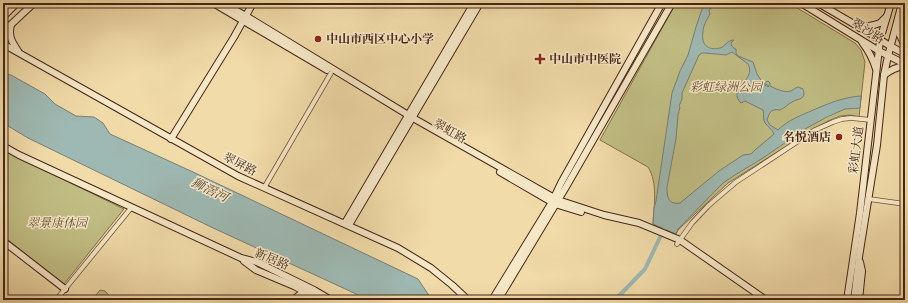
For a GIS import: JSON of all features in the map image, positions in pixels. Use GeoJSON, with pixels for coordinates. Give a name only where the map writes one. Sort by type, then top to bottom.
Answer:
{"type":"FeatureCollection","features":[{"type":"Feature","properties":{"kind":"street"},"geometry":{"type":"LineString","coordinates":[[3,6],[6,3]]}},
{"type":"Feature","properties":{"kind":"street"},"geometry":{"type":"LineString","coordinates":[[3,17],[18,3]]}},
{"type":"Feature","properties":{"kind":"street"},"geometry":{"type":"LineString","coordinates":[[3,32],[34,3]]}},
{"type":"Feature","properties":{"kind":"street","name":"翠虹路"},"geometry":{"type":"LineString","coordinates":[[212,3],[244,19],[409,118]]}},
{"type":"Feature","properties":{"kind":"street","name":"翠虹路"},"geometry":{"type":"LineString","coordinates":[[223,3],[244,19],[331,73],[555,201],[639,223],[650,230],[691,248],[757,298],[766,300]]}},
{"type":"Feature","properties":{"kind":"street"},"geometry":{"type":"LineString","coordinates":[[171,139],[253,3]]}},
{"type":"Feature","properties":{"kind":"street"},"geometry":{"type":"LineString","coordinates":[[347,224],[474,3]]}},
{"type":"Feature","properties":{"kind":"street"},"geometry":{"type":"LineString","coordinates":[[409,118],[480,3]]}},
{"type":"Feature","properties":{"kind":"street"},"geometry":{"type":"LineString","coordinates":[[492,300],[555,201],[662,3]]}},
{"type":"Feature","properties":{"kind":"street"},"geometry":{"type":"LineString","coordinates":[[498,300],[672,3]]}},
{"type":"Feature","properties":{"kind":"street","name":"翠沙路"},"geometry":{"type":"LineString","coordinates":[[801,3],[879,51],[905,65]]}},
{"type":"Feature","properties":{"kind":"street","name":"翠沙路"},"geometry":{"type":"LineString","coordinates":[[818,3],[905,54]]}},
{"type":"Feature","properties":{"kind":"street","name":"彩虹大道"},"geometry":{"type":"LineString","coordinates":[[847,300],[860,213],[880,40],[891,3]]}},
{"type":"Feature","properties":{"kind":"street","name":"彩虹大道"},"geometry":{"type":"LineString","coordinates":[[855,299],[859,258],[877,145],[884,75],[890,46],[902,3]]}},
{"type":"Feature","properties":{"kind":"street"},"geometry":{"type":"LineString","coordinates":[[860,28],[880,23],[887,16]]}},
{"type":"Feature","properties":{"kind":"street"},"geometry":{"type":"LineString","coordinates":[[897,21],[899,33],[905,46]]}},
{"type":"Feature","properties":{"kind":"street"},"geometry":{"type":"LineString","coordinates":[[11,25],[10,36],[18,53]]}},
{"type":"Feature","properties":{"kind":"street"},"geometry":{"type":"LineString","coordinates":[[860,39],[869,52],[876,72]]}},
{"type":"Feature","properties":{"kind":"street","name":"翠屏路"},"geometry":{"type":"LineString","coordinates":[[3,44],[221,167],[264,188],[386,242],[415,258],[442,276],[468,300]]}},
{"type":"Feature","properties":{"kind":"street"},"geometry":{"type":"LineString","coordinates":[[884,75],[896,67],[905,65]]}},
{"type":"Feature","properties":{"kind":"street"},"geometry":{"type":"LineString","coordinates":[[264,188],[331,73]]}},
{"type":"Feature","properties":{"kind":"street"},"geometry":{"type":"LineString","coordinates":[[676,241],[692,222],[736,182],[815,130],[842,119],[851,118],[871,120]]}},
{"type":"Feature","properties":{"kind":"street","name":"新居路"},"geometry":{"type":"LineString","coordinates":[[3,146],[131,208],[241,258],[256,270],[331,300]]}},
{"type":"Feature","properties":{"kind":"street"},"geometry":{"type":"LineString","coordinates":[[869,199],[905,204]]}},
{"type":"Feature","properties":{"kind":"street"},"geometry":{"type":"LineString","coordinates":[[56,300],[131,208]]}},
{"type":"Feature","properties":{"kind":"street"},"geometry":{"type":"LineString","coordinates":[[3,242],[65,289]]}},
{"type":"Feature","properties":{"kind":"street"},"geometry":{"type":"LineString","coordinates":[[294,300],[307,290]]}},
{"type":"Feature","properties":{"kind":"street"},"geometry":{"type":"LineString","coordinates":[[298,300],[307,290]]}},
{"type":"Feature","properties":{"kind":"street","name":"新居路"},"geometry":{"type":"LineString","coordinates":[[307,290],[321,300]]}},
{"type":"Feature","properties":{"kind":"green space","name":"彩虹绿洲公园"},"geometry":{"type":"Polygon","coordinates":[[[676,3],[789,3],[855,43],[861,50],[865,62],[859,117],[850,115],[840,116],[828,121],[728,183],[678,230],[676,234],[653,224],[654,187],[648,167],[600,140],[676,3]]]}},
{"type":"Feature","properties":{"kind":"green space","name":"翠景康体园"},"geometry":{"type":"Polygon","coordinates":[[[3,150],[124,209],[64,284],[3,236],[3,150]]]}},
{"type":"Feature","properties":{"kind":"green space"},"geometry":{"type":"Polygon","coordinates":[[[100,290],[105,291],[113,300],[92,300],[100,290]]]}},
{"type":"Feature","properties":{"kind":"water"},"geometry":{"type":"Polygon","coordinates":[[[704,3],[713,3],[703,29],[703,40],[706,46],[715,49],[720,48],[729,41],[734,40],[731,43],[732,47],[736,49],[738,56],[753,62],[757,74],[762,82],[762,86],[763,84],[768,87],[769,86],[764,83],[768,81],[770,86],[783,91],[791,91],[798,87],[803,89],[803,97],[780,110],[773,110],[770,113],[767,120],[770,125],[778,130],[785,124],[798,117],[841,99],[861,96],[860,108],[845,109],[805,129],[723,183],[678,229],[676,234],[653,224],[654,208],[672,93],[688,55],[704,3]],[[732,52],[726,55],[702,53],[699,55],[682,93],[682,99],[679,106],[676,139],[667,187],[669,200],[673,203],[680,203],[719,171],[743,155],[751,154],[774,134],[764,122],[763,110],[745,101],[741,103],[737,98],[739,89],[749,75],[750,70],[748,64],[732,52]]]}},
{"type":"Feature","properties":{"kind":"water","name":"狮滘河"},"geometry":{"type":"Polygon","coordinates":[[[3,73],[11,75],[45,94],[55,104],[76,116],[94,117],[103,123],[110,134],[418,279],[432,300],[366,300],[28,138],[3,123],[3,73]]]}},
{"type":"Feature","properties":{"kind":"waterway"},"geometry":{"type":"LineString","coordinates":[[615,300],[645,269],[664,229]]}},
{"type":"Feature","properties":{"kind":"place","name":"中山市西区中心小学"},"geometry":{"type":"Point","coordinates":[318,39]}},
{"type":"Feature","properties":{"kind":"place","name":"中山市中医院"},"geometry":{"type":"Point","coordinates":[540,59]}},
{"type":"Feature","properties":{"kind":"place","name":"名悦酒店"},"geometry":{"type":"Point","coordinates":[839,137]}}]}
